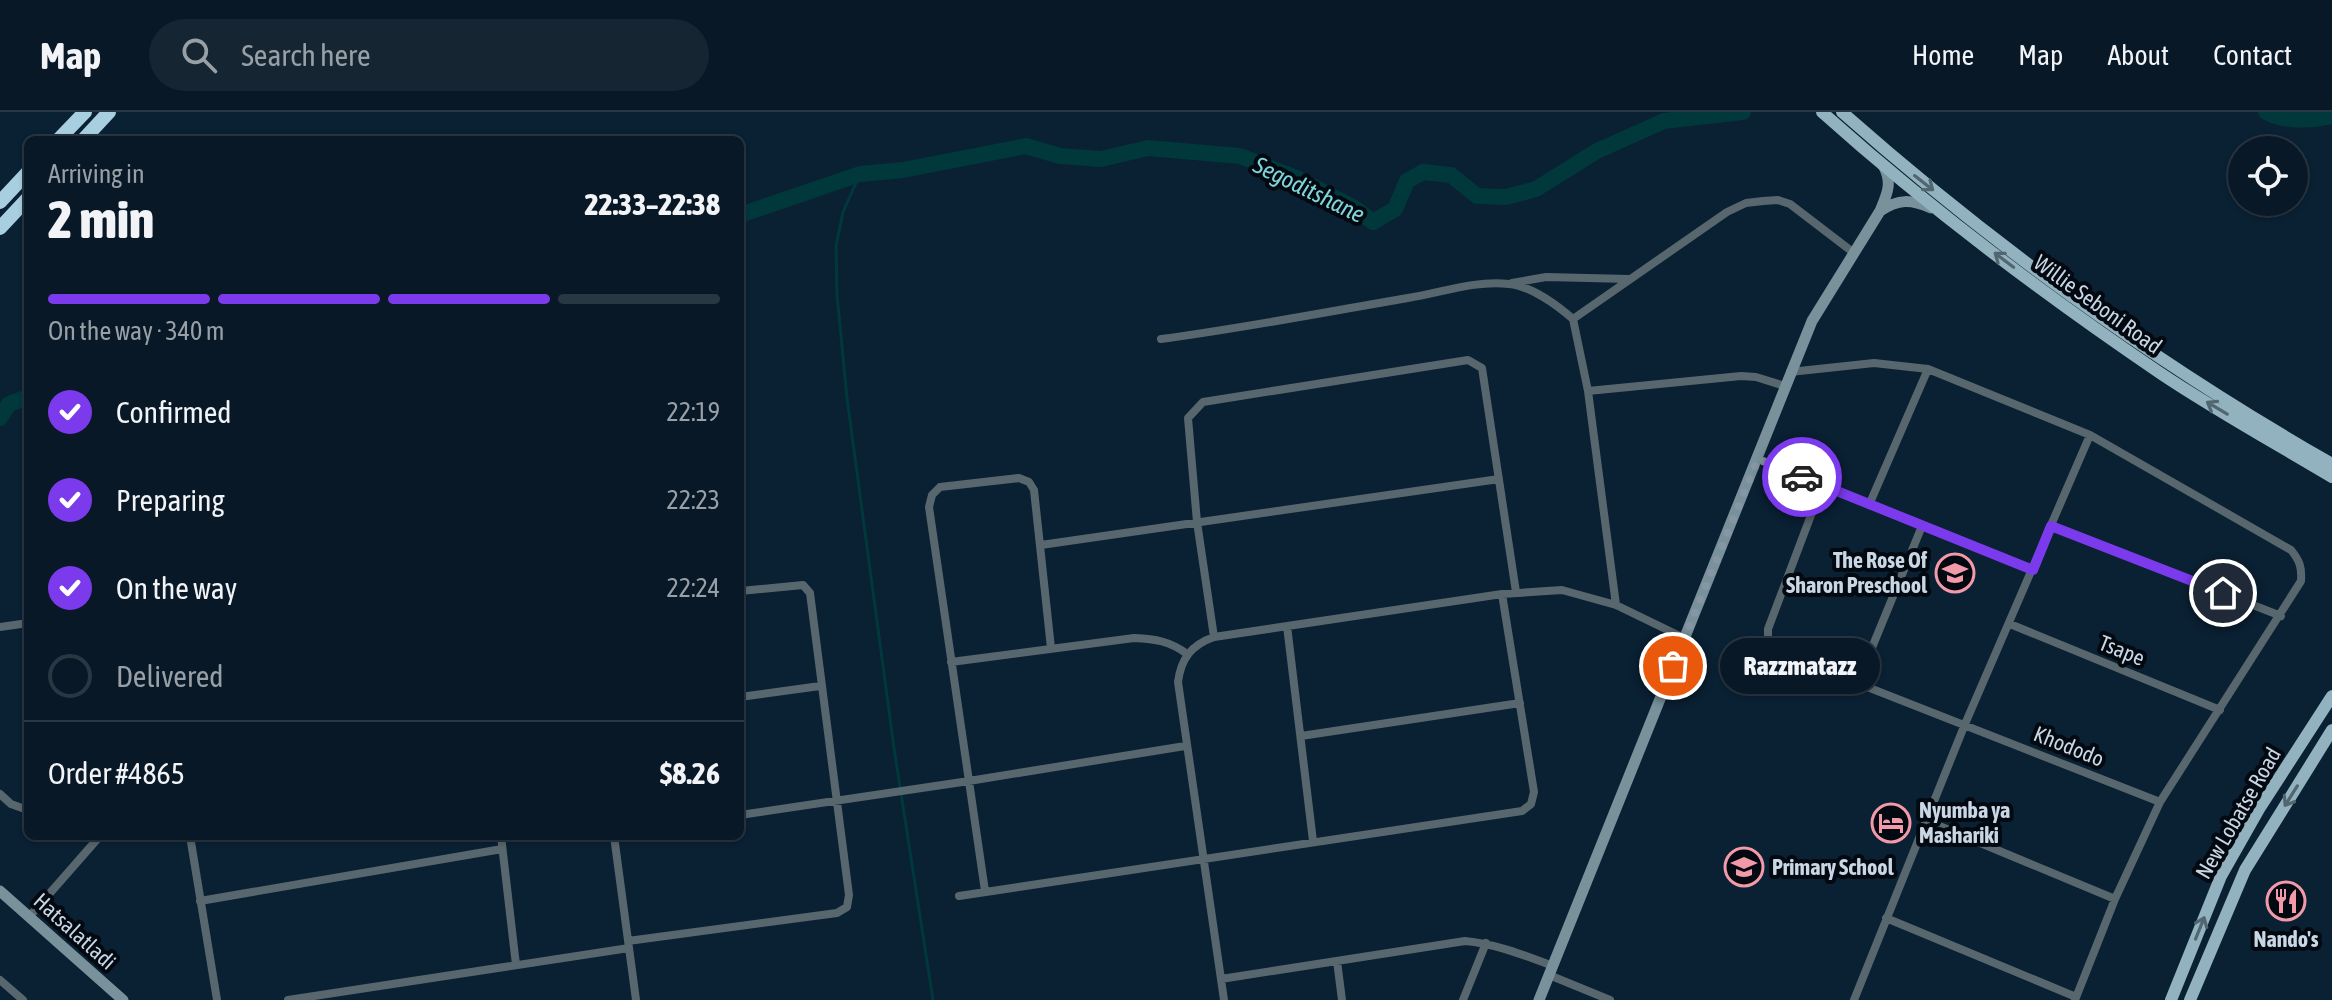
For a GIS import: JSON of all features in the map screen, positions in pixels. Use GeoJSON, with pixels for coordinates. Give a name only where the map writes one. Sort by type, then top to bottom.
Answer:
{"type":"FeatureCollection","features":[{"type":"Feature","properties":{"kind":"highway"},"geometry":{"type":"LineString","coordinates":[[62,136],[85,112]]}},
{"type":"Feature","properties":{"kind":"highway"},"geometry":{"type":"LineString","coordinates":[[87,136],[109,112]]}},
{"type":"Feature","properties":{"kind":"highway"},"geometry":{"type":"LineString","coordinates":[[0,202],[24,176]]}},
{"type":"Feature","properties":{"kind":"highway"},"geometry":{"type":"LineString","coordinates":[[0,228],[24,202]]}},
{"type":"Feature","properties":{"kind":"main road"},"geometry":{"type":"LineString","coordinates":[[1822,112],[1860,137]]}},
{"type":"Feature","properties":{"kind":"main road"},"geometry":{"type":"LineString","coordinates":[[1842,112],[1860,137]]}},
{"type":"Feature","properties":{"kind":"main road","name":"Willie Seboni Road"},"geometry":{"type":"LineString","coordinates":[[1860,137],[1883,164],[1939,212],[2064,306],[2163,375],[2332,477]]}},
{"type":"Feature","properties":{"kind":"main road","name":"Willie Seboni Road"},"geometry":{"type":"LineString","coordinates":[[1860,137],[2071,296],[2169,362],[2332,464]]}},
{"type":"Feature","properties":{"kind":"main road","name":"New Lobatse Road"},"geometry":{"type":"LineString","coordinates":[[2171,1000],[2221,876],[2259,809],[2332,696]]}},
{"type":"Feature","properties":{"kind":"main road","name":"New Lobatse Road"},"geometry":{"type":"LineString","coordinates":[[2190,1000],[2245,870],[2332,730]]}},
{"type":"Feature","properties":{"kind":"street"},"geometry":{"type":"LineString","coordinates":[[1539,1000],[1812,321],[1880,211],[1889,186],[1883,164]]}},
{"type":"Feature","properties":{"kind":"street"},"geometry":{"type":"LineString","coordinates":[[1573,319],[1727,212],[1746,203],[1778,200],[1801,210],[1854,253]]}},
{"type":"Feature","properties":{"kind":"street"},"geometry":{"type":"LineString","coordinates":[[1880,211],[1894,202],[1907,200],[1939,212]]}},
{"type":"Feature","properties":{"kind":"street"},"geometry":{"type":"LineString","coordinates":[[1161,339],[1234,330],[1416,297],[1469,284],[1511,283],[1546,277],[1629,279]]}},
{"type":"Feature","properties":{"kind":"street"},"geometry":{"type":"LineString","coordinates":[[1511,283],[1529,290],[1573,319],[1588,391],[1616,605]]}},
{"type":"Feature","properties":{"kind":"street"},"geometry":{"type":"LineString","coordinates":[[1214,637],[1197,522],[1188,418],[1203,402],[1468,360],[1482,368],[1516,592]]}},
{"type":"Feature","properties":{"kind":"street"},"geometry":{"type":"LineString","coordinates":[[1790,372],[1874,363],[1928,369],[2090,435],[2291,550],[2299,559],[2302,569],[2301,581],[2281,616],[2160,802],[2115,899],[2076,998],[1886,918]]}},
{"type":"Feature","properties":{"kind":"street"},"geometry":{"type":"LineString","coordinates":[[1869,505],[1928,369]]}},
{"type":"Feature","properties":{"kind":"street"},"geometry":{"type":"LineString","coordinates":[[1588,391],[1741,376],[1785,386]]}},
{"type":"Feature","properties":{"kind":"street"},"geometry":{"type":"LineString","coordinates":[[1854,1000],[1965,724],[2090,435]]}},
{"type":"Feature","properties":{"kind":"street"},"geometry":{"type":"LineString","coordinates":[[1758,459],[2033,570]]}},
{"type":"Feature","properties":{"kind":"street"},"geometry":{"type":"LineString","coordinates":[[985,891],[929,507],[932,495],[940,487],[1019,478],[1029,482],[1034,490],[1051,648]]}},
{"type":"Feature","properties":{"kind":"street"},"geometry":{"type":"LineString","coordinates":[[1041,545],[1499,479]]}},
{"type":"Feature","properties":{"kind":"street","name":"Khododo"},"geometry":{"type":"LineString","coordinates":[[1822,486],[1768,629],[1768,641],[1773,650],[2160,802]]}},
{"type":"Feature","properties":{"kind":"street"},"geometry":{"type":"LineString","coordinates":[[1857,684],[1922,526]]}},
{"type":"Feature","properties":{"kind":"street"},"geometry":{"type":"LineString","coordinates":[[2051,526],[2281,616]]}},
{"type":"Feature","properties":{"kind":"street"},"geometry":{"type":"LineString","coordinates":[[288,1000],[837,913],[847,907],[849,895],[810,593],[803,585],[744,591]]}},
{"type":"Feature","properties":{"kind":"street"},"geometry":{"type":"LineString","coordinates":[[1224,1000],[1178,682],[1187,654],[1201,642],[1214,637],[1502,594],[1562,590],[1616,605],[1684,638]]}},
{"type":"Feature","properties":{"kind":"street"},"geometry":{"type":"LineString","coordinates":[[959,896],[1522,811],[1531,804],[1534,792],[1502,594]]}},
{"type":"Feature","properties":{"kind":"street"},"geometry":{"type":"LineString","coordinates":[[0,627],[24,624]]}},
{"type":"Feature","properties":{"kind":"street","name":"Tsape"},"geometry":{"type":"LineString","coordinates":[[2010,624],[2220,710]]}},
{"type":"Feature","properties":{"kind":"street"},"geometry":{"type":"LineString","coordinates":[[1287,626],[1313,841]]}},
{"type":"Feature","properties":{"kind":"street"},"geometry":{"type":"LineString","coordinates":[[951,662],[1134,638],[1160,639],[1187,654]]}},
{"type":"Feature","properties":{"kind":"street"},"geometry":{"type":"LineString","coordinates":[[744,696],[820,686]]}},
{"type":"Feature","properties":{"kind":"street"},"geometry":{"type":"LineString","coordinates":[[1301,736],[1520,703]]}},
{"type":"Feature","properties":{"kind":"street"},"geometry":{"type":"LineString","coordinates":[[744,814],[1185,746]]}},
{"type":"Feature","properties":{"kind":"street"},"geometry":{"type":"LineString","coordinates":[[0,794],[11,804],[24,807]]}},
{"type":"Feature","properties":{"kind":"street"},"geometry":{"type":"LineString","coordinates":[[1925,820],[2115,899]]}},
{"type":"Feature","properties":{"kind":"street"},"geometry":{"type":"LineString","coordinates":[[29,917],[96,840]]}},
{"type":"Feature","properties":{"kind":"street"},"geometry":{"type":"LineString","coordinates":[[191,840],[217,1000]]}},
{"type":"Feature","properties":{"kind":"street"},"geometry":{"type":"LineString","coordinates":[[501,840],[516,965]]}},
{"type":"Feature","properties":{"kind":"street"},"geometry":{"type":"LineString","coordinates":[[615,840],[636,1000]]}},
{"type":"Feature","properties":{"kind":"street"},"geometry":{"type":"LineString","coordinates":[[200,901],[502,849]]}},
{"type":"Feature","properties":{"kind":"street","name":"Hatsalatladi"},"geometry":{"type":"LineString","coordinates":[[0,891],[123,1000]]}},
{"type":"Feature","properties":{"kind":"street"},"geometry":{"type":"LineString","coordinates":[[1221,979],[1465,941],[1511,950],[1610,1000]]}},
{"type":"Feature","properties":{"kind":"street"},"geometry":{"type":"LineString","coordinates":[[1463,1000],[1486,943]]}},
{"type":"Feature","properties":{"kind":"street"},"geometry":{"type":"LineString","coordinates":[[1337,961],[1342,1000]]}},
{"type":"Feature","properties":{"kind":"street"},"geometry":{"type":"LineString","coordinates":[[0,980],[23,1000]]}},
{"type":"Feature","properties":{"kind":"waterway","name":"Segoditshane"},"geometry":{"type":"LineString","coordinates":[[744,214],[860,174],[903,170],[1026,146],[1060,156],[1101,159],[1148,148],[1240,156],[1299,179],[1353,207],[1373,222],[1395,209],[1407,181],[1423,172],[1451,175],[1477,196],[1506,197],[1536,189],[1597,151],[1664,121],[1743,112]]}},
{"type":"Feature","properties":{"kind":"waterway","name":"Segoditshane"},"geometry":{"type":"LineString","coordinates":[[2266,112],[2298,120],[2332,116]]}},
{"type":"Feature","properties":{"kind":"waterway"},"geometry":{"type":"LineString","coordinates":[[860,174],[843,212],[836,246],[837,295],[847,398],[894,748],[933,1000]]}},
{"type":"Feature","properties":{"kind":"waterway","name":"Segoditshane"},"geometry":{"type":"LineString","coordinates":[[0,418],[9,404],[24,398]]}},
{"type":"Feature","properties":{"kind":"way so far"},"geometry":{"type":"LineString","coordinates":[[1673,666],[1758,459],[1802,477]]}},
{"type":"Feature","properties":{"kind":"place","name":"The Rose Of Sharon Preschool"},"geometry":{"type":"Point","coordinates":[1955,573]}},
{"type":"Feature","properties":{"kind":"place","name":"Razzmatazz"},"geometry":{"type":"Point","coordinates":[1673,666]}},
{"type":"Feature","properties":{"kind":"place","name":"Nyumba ya Mashariki"},"geometry":{"type":"Point","coordinates":[1891,823]}},
{"type":"Feature","properties":{"kind":"place","name":"Primary School"},"geometry":{"type":"Point","coordinates":[1744,867]}},
{"type":"Feature","properties":{"kind":"place","name":"Nando's"},"geometry":{"type":"Point","coordinates":[2286,901]}},
{"type":"Feature","properties":{"kind":"route"},"geometry":{"type":"LineString","coordinates":[[1802,477],[2033,570],[2051,526],[2223,593]]}}]}
